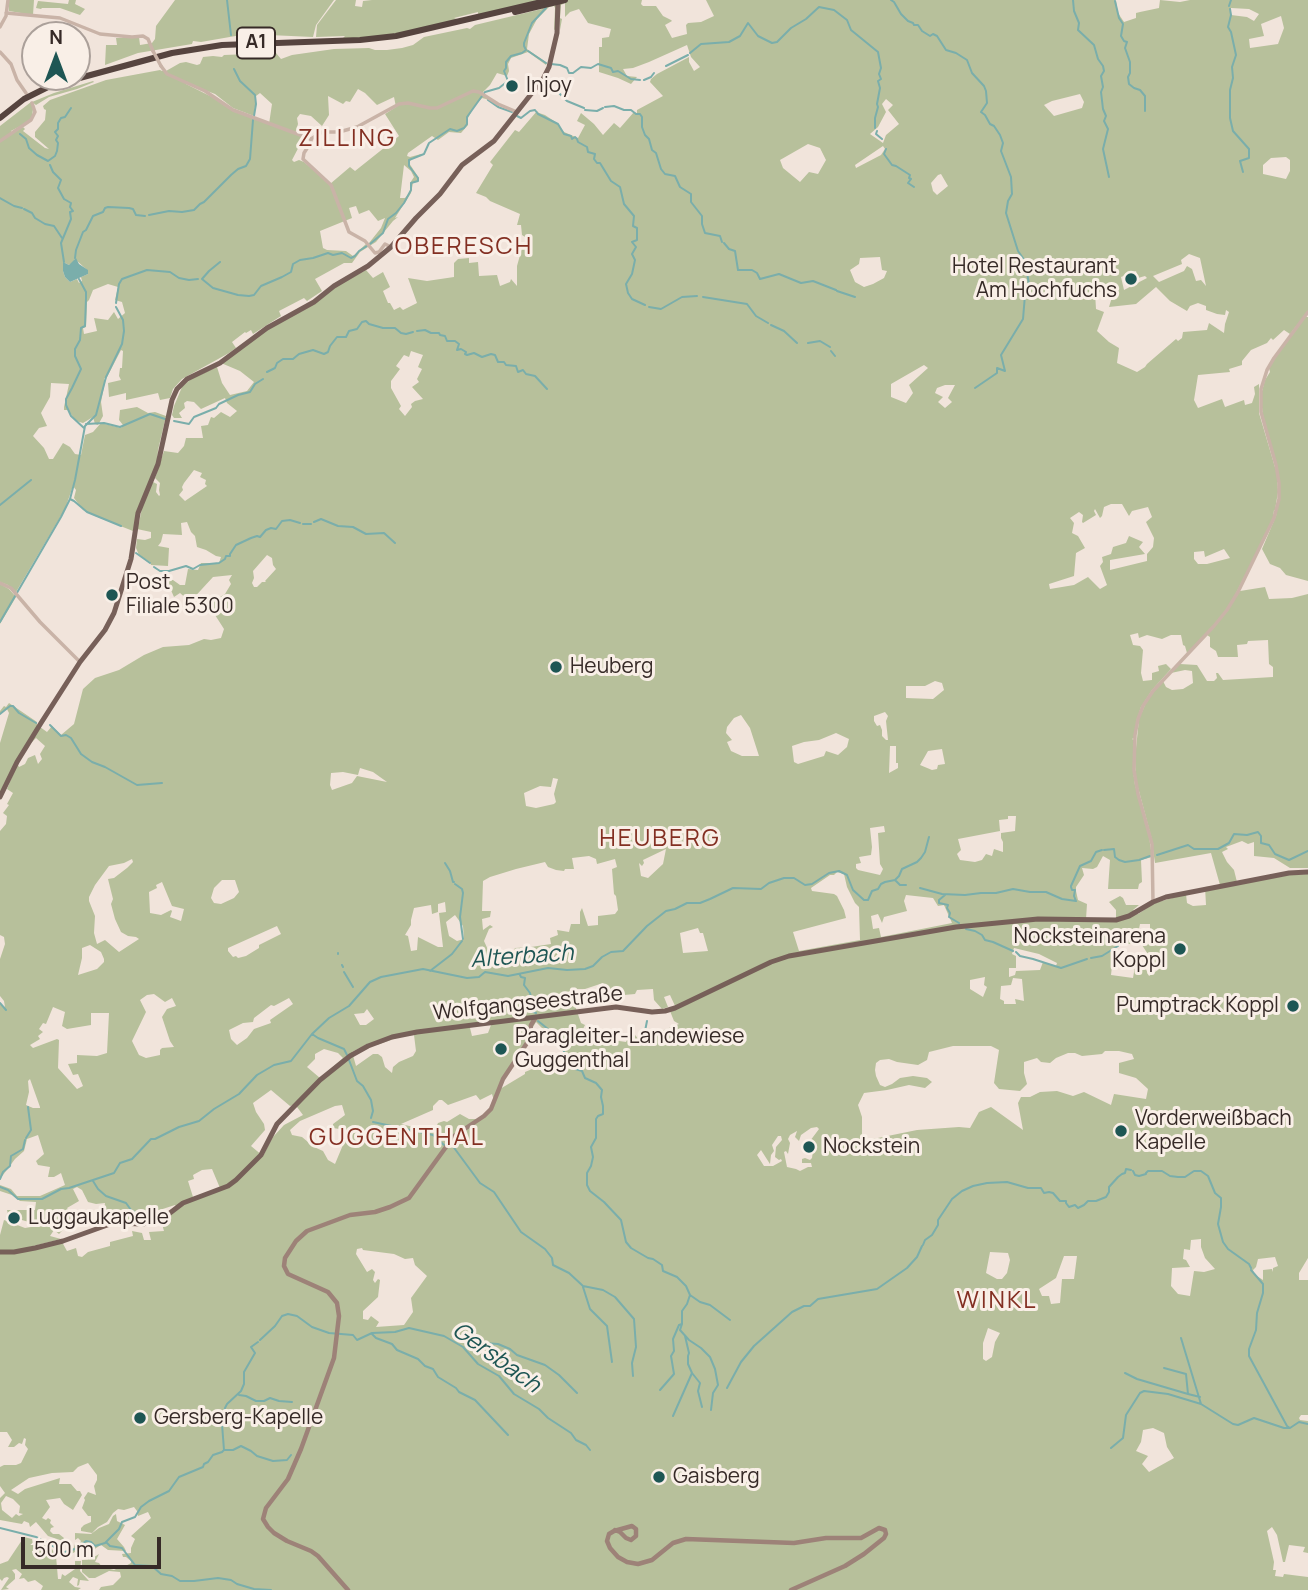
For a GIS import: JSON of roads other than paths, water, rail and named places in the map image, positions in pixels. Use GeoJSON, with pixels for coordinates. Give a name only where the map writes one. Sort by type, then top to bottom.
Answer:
{"type":"FeatureCollection","features":[{"type":"Feature","properties":{"kind":"highway","name":"A1"},"geometry":{"type":"LineString","coordinates":[[0,120],[52,89],[174,56],[233,48],[315,43],[362,44],[397,39],[550,0]]}},
{"type":"Feature","properties":{"kind":"highway","name":"A1"},"geometry":{"type":"LineString","coordinates":[[514,10],[565,0]]}},
{"type":"Feature","properties":{"kind":"main road"},"geometry":{"type":"LineString","coordinates":[[0,797],[41,723],[111,618],[131,559],[138,513],[155,472],[172,400],[180,386],[193,375],[220,363],[267,328],[314,302],[334,286],[376,261],[391,247],[440,194],[460,167],[494,141],[543,79],[549,67],[557,33],[558,0]]}},
{"type":"Feature","properties":{"kind":"main road","name":"Wolfgangseestraße"},"geometry":{"type":"LineString","coordinates":[[0,1252],[14,1252],[63,1241],[113,1223],[150,1223],[183,1203],[223,1188],[261,1156],[274,1128],[320,1080],[351,1056],[392,1037],[396,1030],[404,1034],[444,1028],[449,1034],[454,1027],[616,1007],[665,1011],[789,956],[956,927],[1038,919],[1115,920],[1129,916],[1153,902],[1185,892],[1308,872]]}},
{"type":"Feature","properties":{"kind":"main road"},"geometry":{"type":"LineString","coordinates":[[348,1590],[318,1556],[274,1533],[263,1517],[266,1508],[293,1469],[334,1357],[339,1310],[334,1298],[325,1289],[287,1273],[284,1265],[286,1254],[303,1234],[316,1228],[354,1214],[375,1212],[409,1198],[454,1136],[487,1113],[494,1104],[502,1079],[529,1040],[532,1023],[537,1017]]}},
{"type":"Feature","properties":{"kind":"main road"},"geometry":{"type":"LineString","coordinates":[[520,1019],[530,1029]]}},
{"type":"Feature","properties":{"kind":"main road"},"geometry":{"type":"LineString","coordinates":[[615,1530],[628,1539],[634,1539],[636,1529],[632,1526],[615,1530],[608,1535],[609,1545],[616,1556],[631,1563],[644,1563],[677,1541],[688,1538],[793,1543],[826,1538],[861,1538],[879,1528],[885,1530],[884,1538],[864,1554],[791,1590]]}},
{"type":"Feature","properties":{"kind":"street"},"geometry":{"type":"LineString","coordinates":[[0,27],[8,0]]}},
{"type":"Feature","properties":{"kind":"street"},"geometry":{"type":"LineString","coordinates":[[6,13],[60,18],[108,36],[143,36],[148,39],[167,74],[205,91],[233,110],[311,139]]}},
{"type":"Feature","properties":{"kind":"street"},"geometry":{"type":"LineString","coordinates":[[0,52],[11,64],[26,93]]}},
{"type":"Feature","properties":{"kind":"street"},"geometry":{"type":"LineString","coordinates":[[391,247],[385,244],[375,253],[369,245],[349,232],[331,185],[303,159],[311,139],[321,132],[339,132],[357,127],[402,103],[433,108],[476,91],[517,112]]}},
{"type":"Feature","properties":{"kind":"street"},"geometry":{"type":"LineString","coordinates":[[0,141],[31,120],[35,112],[32,103]]}},
{"type":"Feature","properties":{"kind":"street"},"geometry":{"type":"LineString","coordinates":[[1153,902],[1152,844],[1134,770],[1138,719],[1153,691],[1227,611],[1274,519],[1279,483],[1261,412],[1261,389],[1273,358],[1308,312]]}},
{"type":"Feature","properties":{"kind":"street"},"geometry":{"type":"LineString","coordinates":[[0,583],[8,586],[80,662]]}},
{"type":"Feature","properties":{"kind":"water"},"geometry":{"type":"Polygon","coordinates":[[[76,258],[79,264],[88,270],[88,274],[70,282],[65,277],[63,262],[69,265],[76,258]]]}},
{"type":"Feature","properties":{"kind":"waterway"},"geometry":{"type":"LineString","coordinates":[[227,0],[231,35]]}},
{"type":"Feature","properties":{"kind":"waterway"},"geometry":{"type":"LineString","coordinates":[[891,0],[908,21],[918,25],[930,36],[937,36],[946,50],[967,60],[972,73],[986,91],[987,103],[981,112],[1000,135],[1003,143],[1001,151],[1011,177],[1012,194],[1006,213],[1018,251],[1025,261],[1029,284],[1023,319],[1001,355],[1005,371],[997,368],[997,373],[975,388]]}},
{"type":"Feature","properties":{"kind":"waterway"},"geometry":{"type":"LineString","coordinates":[[1073,0],[1079,23],[1078,30],[1094,45],[1103,66],[1101,92],[1106,116],[1104,121],[1108,129],[1103,149],[1109,177]]}},
{"type":"Feature","properties":{"kind":"waterway"},"geometry":{"type":"LineString","coordinates":[[1229,6],[1231,0]]}},
{"type":"Feature","properties":{"kind":"waterway"},"geometry":{"type":"LineString","coordinates":[[1115,1],[1123,24],[1121,36],[1127,42],[1125,48],[1130,62],[1129,84],[1145,96],[1145,111]]}},
{"type":"Feature","properties":{"kind":"waterway"},"geometry":{"type":"LineString","coordinates":[[690,53],[701,44],[729,42],[740,36],[748,23],[758,36],[772,43],[777,42],[819,7],[834,10],[847,20],[851,30],[878,52],[881,79],[878,81],[880,88],[875,128]]}},
{"type":"Feature","properties":{"kind":"waterway"},"geometry":{"type":"LineString","coordinates":[[220,262],[202,279],[213,288],[249,296],[254,295],[261,286],[291,272],[293,264],[300,260],[328,253],[342,253],[351,258],[355,256],[383,233],[388,219],[404,203],[411,190],[411,183],[418,181],[409,166],[409,160],[424,154],[429,143],[450,129],[457,131],[464,128],[467,117],[485,92],[499,88],[508,81],[504,71],[506,62],[511,56],[526,50],[524,43],[532,23],[546,8]]}},
{"type":"Feature","properties":{"kind":"waterway"},"geometry":{"type":"LineString","coordinates":[[1230,9],[1228,27],[1236,55],[1232,67],[1230,118],[1233,131],[1249,149],[1249,158],[1240,161],[1243,172]]}},
{"type":"Feature","properties":{"kind":"waterway"},"geometry":{"type":"LineString","coordinates":[[528,51],[546,63]]}},
{"type":"Feature","properties":{"kind":"waterway"},"geometry":{"type":"LineString","coordinates":[[666,66],[688,55]]}},
{"type":"Feature","properties":{"kind":"waterway"},"geometry":{"type":"LineString","coordinates":[[551,64],[567,68],[569,73],[581,67],[591,68],[598,64],[631,79],[640,80]]}},
{"type":"Feature","properties":{"kind":"waterway"},"geometry":{"type":"LineString","coordinates":[[234,69],[240,81],[255,95],[254,116]]}},
{"type":"Feature","properties":{"kind":"waterway"},"geometry":{"type":"LineString","coordinates":[[644,80],[654,73]]}},
{"type":"Feature","properties":{"kind":"waterway"},"geometry":{"type":"LineString","coordinates":[[557,91],[567,101],[584,108]]}},
{"type":"Feature","properties":{"kind":"waterway"},"geometry":{"type":"LineString","coordinates":[[488,100],[512,112]]}},
{"type":"Feature","properties":{"kind":"waterway"},"geometry":{"type":"LineString","coordinates":[[605,107],[614,106],[640,114],[645,135],[656,153],[661,169],[665,174],[675,176],[680,187],[691,194],[691,202],[702,216],[705,233],[720,236],[722,242]]}},
{"type":"Feature","properties":{"kind":"waterway"},"geometry":{"type":"LineString","coordinates":[[20,134],[26,139],[29,148],[48,161],[57,151],[58,136],[55,132],[58,123],[71,108]]}},
{"type":"Feature","properties":{"kind":"waterway"},"geometry":{"type":"LineString","coordinates":[[585,110],[597,111],[603,108]]}},
{"type":"Feature","properties":{"kind":"waterway"},"geometry":{"type":"LineString","coordinates":[[517,116],[521,118],[535,110],[558,124],[564,134],[572,139],[575,137],[587,147],[588,152],[595,154],[597,163],[600,163],[611,181],[620,187],[624,204],[634,216],[633,226],[637,228],[637,240],[632,242],[636,247],[632,254],[635,260],[632,274],[626,284],[632,299],[645,305]]}},
{"type":"Feature","properties":{"kind":"waterway"},"geometry":{"type":"LineString","coordinates":[[149,215],[194,210],[238,169],[246,166],[250,159],[253,120]]}},
{"type":"Feature","properties":{"kind":"waterway"},"geometry":{"type":"LineString","coordinates":[[877,131],[876,134],[882,139]]}},
{"type":"Feature","properties":{"kind":"waterway"},"geometry":{"type":"LineString","coordinates":[[886,149],[884,154],[892,165],[910,175],[908,183],[914,187]]}},
{"type":"Feature","properties":{"kind":"waterway"},"geometry":{"type":"LineString","coordinates":[[50,165],[61,180],[58,188],[64,199],[71,203],[73,211],[70,212],[71,219],[61,243],[64,262]]}},
{"type":"Feature","properties":{"kind":"waterway"},"geometry":{"type":"LineString","coordinates":[[0,198],[22,208]]}},
{"type":"Feature","properties":{"kind":"waterway"},"geometry":{"type":"LineString","coordinates":[[75,258],[83,232],[93,216],[103,212],[105,208],[129,208],[133,209],[136,215],[145,216]]}},
{"type":"Feature","properties":{"kind":"waterway"},"geometry":{"type":"LineString","coordinates":[[24,209],[45,224],[54,226],[62,238]]}},
{"type":"Feature","properties":{"kind":"waterway"},"geometry":{"type":"LineString","coordinates":[[724,243],[735,251],[738,270],[752,270],[760,279],[779,274],[801,283],[813,281],[836,290]]}},
{"type":"Feature","properties":{"kind":"waterway"},"geometry":{"type":"LineString","coordinates":[[116,303],[122,279],[147,270],[170,272],[189,280],[198,279]]}},
{"type":"Feature","properties":{"kind":"waterway"},"geometry":{"type":"LineString","coordinates":[[79,279],[86,292],[85,326],[81,328],[80,340],[75,349],[81,369],[66,399],[66,405],[71,416],[84,428]]}},
{"type":"Feature","properties":{"kind":"waterway"},"geometry":{"type":"LineString","coordinates":[[837,291],[855,297]]}},
{"type":"Feature","properties":{"kind":"waterway"},"geometry":{"type":"LineString","coordinates":[[649,307],[661,309],[682,297],[697,296]]}},
{"type":"Feature","properties":{"kind":"waterway"},"geometry":{"type":"LineString","coordinates":[[703,297],[747,304],[756,316],[768,323]]}},
{"type":"Feature","properties":{"kind":"waterway"},"geometry":{"type":"LineString","coordinates":[[0,622],[70,499],[85,426],[96,415],[106,377],[122,344],[123,320],[116,307]]}},
{"type":"Feature","properties":{"kind":"waterway"},"geometry":{"type":"LineString","coordinates":[[267,372],[283,359],[293,359],[313,350],[324,354],[328,352],[337,337],[346,337],[349,331],[357,329],[362,322],[383,328],[395,328],[406,334],[413,332]]}},
{"type":"Feature","properties":{"kind":"waterway"},"geometry":{"type":"LineString","coordinates":[[771,325],[784,331],[797,343]]}},
{"type":"Feature","properties":{"kind":"waterway"},"geometry":{"type":"LineString","coordinates":[[417,331],[439,333],[445,336],[447,341],[459,344],[457,350],[461,349],[467,355],[495,355],[498,362],[516,366],[518,372],[523,370],[526,374],[535,376],[547,389]]}},
{"type":"Feature","properties":{"kind":"waterway"},"geometry":{"type":"LineString","coordinates":[[808,343],[820,341],[830,347]]}},
{"type":"Feature","properties":{"kind":"waterway"},"geometry":{"type":"LineString","coordinates":[[831,351],[835,356]]}},
{"type":"Feature","properties":{"kind":"waterway"},"geometry":{"type":"LineString","coordinates":[[174,421],[189,424],[194,417],[238,395],[250,392],[255,384],[263,379]]}},
{"type":"Feature","properties":{"kind":"waterway"},"geometry":{"type":"LineString","coordinates":[[86,424],[104,423],[120,427],[150,414],[165,419]]}},
{"type":"Feature","properties":{"kind":"waterway"},"geometry":{"type":"LineString","coordinates":[[0,505],[31,480]]}},
{"type":"Feature","properties":{"kind":"waterway"},"geometry":{"type":"LineString","coordinates":[[70,499],[87,512],[121,526]]}},
{"type":"Feature","properties":{"kind":"waterway"},"geometry":{"type":"LineString","coordinates":[[314,522],[321,519],[338,526],[353,527],[366,534],[384,533],[395,543]]}},
{"type":"Feature","properties":{"kind":"waterway"},"geometry":{"type":"LineString","coordinates":[[154,567],[160,571],[169,571],[186,566],[193,569],[200,565],[219,563],[226,556],[230,556],[236,545],[260,537],[266,530],[276,529],[282,521],[300,523]]}},
{"type":"Feature","properties":{"kind":"waterway"},"geometry":{"type":"LineString","coordinates":[[303,524],[311,524]]}},
{"type":"Feature","properties":{"kind":"waterway"},"geometry":{"type":"LineString","coordinates":[[136,553],[150,563]]}},
{"type":"Feature","properties":{"kind":"waterway"},"geometry":{"type":"LineString","coordinates":[[0,714],[13,706],[36,723]]}},
{"type":"Feature","properties":{"kind":"waterway"},"geometry":{"type":"LineString","coordinates":[[50,725],[61,736],[71,738],[81,754],[92,762],[137,785],[162,783]]}},
{"type":"Feature","properties":{"kind":"waterway","name":"Alterbach"},"geometry":{"type":"LineString","coordinates":[[1157,855],[1188,845],[1194,849],[1218,849],[1229,843],[1234,834],[1258,832],[1261,843],[1269,845],[1275,854],[1289,860],[1308,851]]}},
{"type":"Feature","properties":{"kind":"waterway"},"geometry":{"type":"LineString","coordinates":[[895,880],[902,869],[921,858],[929,837]]}},
{"type":"Feature","properties":{"kind":"waterway","name":"Alterbach"},"geometry":{"type":"LineString","coordinates":[[1104,850],[1114,849],[1115,857],[1125,862],[1150,856]]}},
{"type":"Feature","properties":{"kind":"waterway","name":"Alterbach"},"geometry":{"type":"LineString","coordinates":[[1071,886],[1080,866],[1091,861],[1096,852],[1102,850]]}},
{"type":"Feature","properties":{"kind":"waterway"},"geometry":{"type":"LineString","coordinates":[[445,863],[454,882]]}},
{"type":"Feature","properties":{"kind":"waterway","name":"Alterbach"},"geometry":{"type":"LineString","coordinates":[[0,1187],[18,1199],[42,1199],[61,1189],[114,1173],[120,1163],[132,1159],[151,1139],[199,1121],[239,1094],[257,1075],[274,1065],[291,1061],[312,1034],[329,1018],[349,1006],[370,982],[381,977],[423,969],[467,978],[479,977],[485,972],[508,976],[548,968],[585,969],[611,952],[623,951],[666,911],[687,903],[700,903],[733,888],[761,889],[784,878],[794,878],[805,885],[839,871],[847,875],[853,890],[864,900],[868,900],[872,891],[885,882],[895,880],[900,885],[906,885]]}},
{"type":"Feature","properties":{"kind":"waterway"},"geometry":{"type":"LineString","coordinates":[[455,884],[463,893],[460,917],[463,939]]}},
{"type":"Feature","properties":{"kind":"waterway","name":"Alterbach"},"geometry":{"type":"LineString","coordinates":[[920,888],[942,894],[965,895],[1013,889],[1046,892],[1062,899],[1076,901],[1075,890],[1071,887]]}},
{"type":"Feature","properties":{"kind":"waterway"},"geometry":{"type":"LineString","coordinates":[[945,895],[939,903],[948,905],[949,917],[959,923]]}},
{"type":"Feature","properties":{"kind":"waterway"},"geometry":{"type":"LineString","coordinates":[[966,929],[1013,951]]}},
{"type":"Feature","properties":{"kind":"waterway"},"geometry":{"type":"LineString","coordinates":[[430,971],[452,954],[462,941]]}},
{"type":"Feature","properties":{"kind":"waterway"},"geometry":{"type":"LineString","coordinates":[[1091,958],[1102,956],[1118,946]]}},
{"type":"Feature","properties":{"kind":"waterway"},"geometry":{"type":"LineString","coordinates":[[1016,952],[1020,956],[1061,968],[1087,959]]}},
{"type":"Feature","properties":{"kind":"waterway"},"geometry":{"type":"LineString","coordinates":[[344,972],[353,987]]}},
{"type":"Feature","properties":{"kind":"waterway"},"geometry":{"type":"LineString","coordinates":[[520,975],[525,978],[524,985],[530,993],[532,1001],[528,1005],[529,1010],[536,1013]]}},
{"type":"Feature","properties":{"kind":"waterway"},"geometry":{"type":"LineString","coordinates":[[0,1003],[6,1010]]}},
{"type":"Feature","properties":{"kind":"waterway"},"geometry":{"type":"LineString","coordinates":[[538,1021],[551,1034],[555,1033],[572,1068],[582,1071],[585,1078],[596,1083],[602,1090],[603,1114],[596,1119],[596,1138],[591,1147],[593,1157],[587,1173],[587,1185],[621,1220],[626,1242],[631,1248],[662,1265],[663,1271],[677,1277],[686,1286],[690,1295],[682,1311],[680,1330],[710,1357],[715,1369],[718,1385],[713,1393],[711,1410]]}},
{"type":"Feature","properties":{"kind":"waterway"},"geometry":{"type":"LineString","coordinates":[[647,1021],[647,1038]]}},
{"type":"Feature","properties":{"kind":"waterway"},"geometry":{"type":"LineString","coordinates":[[312,1034],[344,1049],[347,1055]]}},
{"type":"Feature","properties":{"kind":"waterway"},"geometry":{"type":"LineString","coordinates":[[349,1060],[357,1081],[371,1100],[371,1118]]}},
{"type":"Feature","properties":{"kind":"waterway"},"geometry":{"type":"LineString","coordinates":[[26,1138],[31,1130],[28,1107]]}},
{"type":"Feature","properties":{"kind":"waterway"},"geometry":{"type":"LineString","coordinates":[[373,1122],[433,1135],[444,1145]]}},
{"type":"Feature","properties":{"kind":"waterway"},"geometry":{"type":"LineString","coordinates":[[0,1179],[10,1166],[11,1156],[23,1149],[25,1140]]}},
{"type":"Feature","properties":{"kind":"waterway"},"geometry":{"type":"LineString","coordinates":[[450,1145],[480,1183],[494,1192],[521,1232],[545,1249],[552,1258],[553,1265],[569,1273],[583,1286],[603,1290],[615,1297],[634,1319],[636,1347],[632,1363],[633,1376]]}},
{"type":"Feature","properties":{"kind":"waterway"},"geometry":{"type":"LineString","coordinates":[[923,1245],[932,1235],[952,1199],[973,1186],[1007,1182],[1028,1188],[1041,1188],[1044,1193],[1053,1193],[1060,1201],[1066,1201],[1069,1207],[1075,1205],[1078,1208],[1088,1201],[1106,1197],[1109,1187],[1118,1177],[1125,1173],[1126,1169],[1131,1170]]}},
{"type":"Feature","properties":{"kind":"waterway"},"geometry":{"type":"LineString","coordinates":[[1133,1171],[1139,1176],[1146,1174]]}},
{"type":"Feature","properties":{"kind":"waterway"},"geometry":{"type":"LineString","coordinates":[[1146,1173],[1162,1171],[1170,1176],[1185,1177],[1194,1171],[1201,1171],[1208,1176],[1215,1193],[1221,1198],[1218,1224],[1223,1242],[1251,1268]]}},
{"type":"Feature","properties":{"kind":"waterway"},"geometry":{"type":"LineString","coordinates":[[93,1181],[106,1196],[126,1203],[138,1214]]}},
{"type":"Feature","properties":{"kind":"waterway"},"geometry":{"type":"LineString","coordinates":[[727,1388],[741,1362],[754,1346],[792,1312],[810,1306],[818,1299],[877,1289],[907,1268],[922,1246]]}},
{"type":"Feature","properties":{"kind":"waterway"},"geometry":{"type":"LineString","coordinates":[[1251,1270],[1263,1284],[1263,1293],[1249,1356],[1287,1426],[1290,1428],[1299,1422],[1308,1424]]}},
{"type":"Feature","properties":{"kind":"waterway"},"geometry":{"type":"LineString","coordinates":[[583,1287],[590,1309],[607,1326],[612,1362]]}},
{"type":"Feature","properties":{"kind":"waterway"},"geometry":{"type":"LineString","coordinates":[[690,1295],[710,1305],[730,1320]]}},
{"type":"Feature","properties":{"kind":"waterway","name":"Gersbach"},"geometry":{"type":"LineString","coordinates":[[260,1340],[282,1316],[288,1314],[297,1316],[312,1327],[329,1333],[353,1335],[357,1340],[372,1333],[409,1328],[444,1336],[463,1347],[478,1364],[499,1376],[514,1394],[539,1409],[590,1450]]}},
{"type":"Feature","properties":{"kind":"waterway"},"geometry":{"type":"LineString","coordinates":[[660,1390],[674,1374],[671,1356],[674,1351],[673,1339],[682,1324]]}},
{"type":"Feature","properties":{"kind":"waterway"},"geometry":{"type":"LineString","coordinates":[[372,1334],[392,1344],[397,1350],[418,1359],[433,1369],[438,1377],[475,1400],[508,1435]]}},
{"type":"Feature","properties":{"kind":"waterway"},"geometry":{"type":"LineString","coordinates":[[467,1335],[484,1343],[498,1344],[517,1355],[545,1365],[577,1393]]}},
{"type":"Feature","properties":{"kind":"waterway"},"geometry":{"type":"LineString","coordinates":[[673,1416],[692,1373],[688,1364],[689,1353],[685,1336]]}},
{"type":"Feature","properties":{"kind":"waterway"},"geometry":{"type":"LineString","coordinates":[[1181,1338],[1201,1404]]}},
{"type":"Feature","properties":{"kind":"waterway","name":"Gersbach"},"geometry":{"type":"LineString","coordinates":[[0,1528],[36,1537],[61,1553],[75,1549],[86,1541],[95,1546],[105,1543],[122,1522],[135,1517],[141,1507],[169,1491],[179,1477],[203,1467],[213,1455],[224,1450],[222,1424],[225,1408],[241,1391],[244,1372],[255,1353],[251,1347],[258,1342]]}},
{"type":"Feature","properties":{"kind":"waterway"},"geometry":{"type":"LineString","coordinates":[[1164,1368],[1186,1374],[1188,1394],[1200,1397]]}},
{"type":"Feature","properties":{"kind":"waterway"},"geometry":{"type":"LineString","coordinates":[[692,1373],[700,1383],[698,1391],[702,1407]]}},
{"type":"Feature","properties":{"kind":"waterway"},"geometry":{"type":"LineString","coordinates":[[1125,1373],[1188,1394]]}},
{"type":"Feature","properties":{"kind":"waterway"},"geometry":{"type":"LineString","coordinates":[[1111,1448],[1123,1438],[1126,1415],[1144,1391],[1168,1394],[1201,1404],[1233,1424],[1238,1425],[1254,1418],[1290,1428]]}},
{"type":"Feature","properties":{"kind":"waterway"},"geometry":{"type":"LineString","coordinates":[[239,1395],[256,1401],[270,1398],[292,1402]]}},
{"type":"Feature","properties":{"kind":"waterway"},"geometry":{"type":"LineString","coordinates":[[225,1450],[241,1446],[257,1456],[273,1461],[287,1460],[291,1455]]}},
{"type":"Feature","properties":{"kind":"waterway"},"geometry":{"type":"LineString","coordinates":[[107,1543],[122,1548],[135,1565],[152,1566],[161,1574],[180,1581],[218,1578],[254,1589],[271,1590]]}},
{"type":"Feature","properties":{"kind":"place","name":"Injoy"},"geometry":{"type":"Point","coordinates":[512,86]}},
{"type":"Feature","properties":{"kind":"place","name":"Hotel Restaurant Am Hochfuchs"},"geometry":{"type":"Point","coordinates":[1131,279]}},
{"type":"Feature","properties":{"kind":"place","name":"Post Filiale 5300"},"geometry":{"type":"Point","coordinates":[112,595]}},
{"type":"Feature","properties":{"kind":"place","name":"Heuberg"},"geometry":{"type":"Point","coordinates":[556,667]}},
{"type":"Feature","properties":{"kind":"place","name":"Nocksteinarena Koppl"},"geometry":{"type":"Point","coordinates":[1180,949]}},
{"type":"Feature","properties":{"kind":"place","name":"Pumptrack Koppl"},"geometry":{"type":"Point","coordinates":[1293,1006]}},
{"type":"Feature","properties":{"kind":"place","name":"Paragleiter-Landewiese Guggenthal"},"geometry":{"type":"Point","coordinates":[501,1049]}},
{"type":"Feature","properties":{"kind":"place","name":"Vorderweißbach Kapelle"},"geometry":{"type":"Point","coordinates":[1121,1131]}},
{"type":"Feature","properties":{"kind":"place","name":"Nockstein"},"geometry":{"type":"Point","coordinates":[809,1147]}},
{"type":"Feature","properties":{"kind":"place","name":"Luggaukapelle"},"geometry":{"type":"Point","coordinates":[14,1218]}},
{"type":"Feature","properties":{"kind":"place","name":"Gersberg-Kapelle"},"geometry":{"type":"Point","coordinates":[140,1418]}},
{"type":"Feature","properties":{"kind":"place","name":"Gaisberg"},"geometry":{"type":"Point","coordinates":[659,1477]}},
{"type":"Feature","properties":{"kind":"district","name":"ZILLING"},"geometry":{"type":"Point","coordinates":[347,139]}},
{"type":"Feature","properties":{"kind":"district","name":"OBERESCH"},"geometry":{"type":"Point","coordinates":[464,247]}},
{"type":"Feature","properties":{"kind":"district","name":"HEUBERG"},"geometry":{"type":"Point","coordinates":[660,839]}},
{"type":"Feature","properties":{"kind":"district","name":"GUGGENTHAL"},"geometry":{"type":"Point","coordinates":[397,1138]}},
{"type":"Feature","properties":{"kind":"district","name":"WINKL"},"geometry":{"type":"Point","coordinates":[997,1301]}}]}
